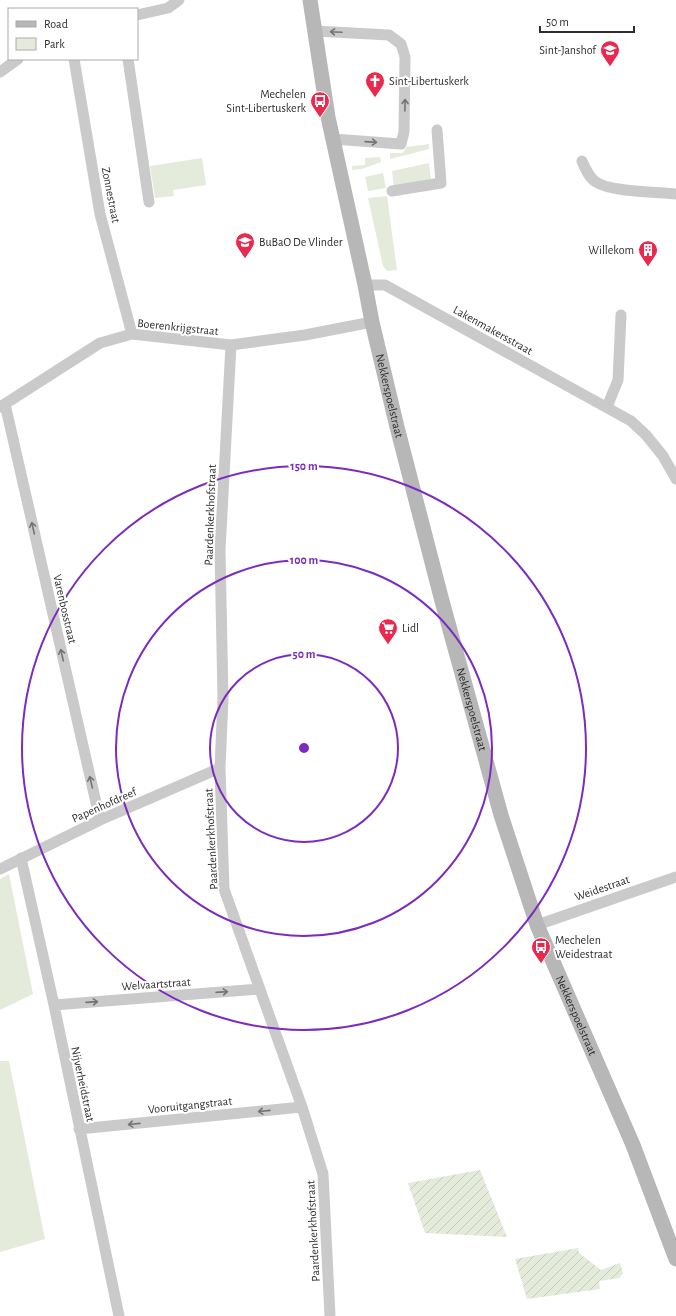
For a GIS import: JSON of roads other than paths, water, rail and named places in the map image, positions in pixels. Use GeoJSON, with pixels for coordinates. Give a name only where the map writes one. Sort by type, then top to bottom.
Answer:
{"type":"FeatureCollection","features":[{"type":"Feature","properties":{"kind":"main road","name":"Nekkerspoelstraat"},"geometry":{"type":"LineString","coordinates":[[310,0],[333,139],[372,322],[397,427],[448,624],[501,815],[537,925],[633,1144],[676,1259]]}},
{"type":"Feature","properties":{"kind":"street"},"geometry":{"type":"LineString","coordinates":[[138,15],[168,8],[180,0]]}},
{"type":"Feature","properties":{"kind":"street"},"geometry":{"type":"LineString","coordinates":[[315,31],[389,35],[401,44],[405,57],[404,132],[401,144],[333,139]]}},
{"type":"Feature","properties":{"kind":"street"},"geometry":{"type":"LineString","coordinates":[[0,72],[17,60]]}},
{"type":"Feature","properties":{"kind":"street","name":"Zonnestraat"},"geometry":{"type":"LineString","coordinates":[[74,60],[100,214],[132,334]]}},
{"type":"Feature","properties":{"kind":"street"},"geometry":{"type":"LineString","coordinates":[[128,60],[149,202]]}},
{"type":"Feature","properties":{"kind":"street"},"geometry":{"type":"LineString","coordinates":[[392,191],[441,183],[437,130]]}},
{"type":"Feature","properties":{"kind":"street"},"geometry":{"type":"LineString","coordinates":[[582,161],[594,182],[608,187],[676,194]]}},
{"type":"Feature","properties":{"kind":"street","name":"Lakenmakersstraat"},"geometry":{"type":"LineString","coordinates":[[365,285],[385,285],[631,421],[646,434],[663,456],[676,480]]}},
{"type":"Feature","properties":{"kind":"street"},"geometry":{"type":"LineString","coordinates":[[607,407],[618,380],[621,315]]}},
{"type":"Feature","properties":{"kind":"street","name":"Boerenkrijgstraat"},"geometry":{"type":"LineString","coordinates":[[3,405],[100,343],[132,334],[231,345],[305,335],[372,322]]}},
{"type":"Feature","properties":{"kind":"street","name":"Paardenkerkhofstraat"},"geometry":{"type":"LineString","coordinates":[[231,345],[220,550],[223,698],[220,768],[224,890],[302,1107],[323,1174],[330,1316]]}},
{"type":"Feature","properties":{"kind":"street","name":"Varenbosstraat"},"geometry":{"type":"LineString","coordinates":[[3,405],[100,820]]}},
{"type":"Feature","properties":{"kind":"street","name":"Papenhofdreef"},"geometry":{"type":"LineString","coordinates":[[0,869],[100,820],[220,768]]}},
{"type":"Feature","properties":{"kind":"street","name":"Nijverheidstraat"},"geometry":{"type":"LineString","coordinates":[[21,858],[54,1005],[119,1316]]}},
{"type":"Feature","properties":{"kind":"street","name":"Weidestraat"},"geometry":{"type":"LineString","coordinates":[[537,925],[676,876]]}},
{"type":"Feature","properties":{"kind":"street","name":"Welvaartstraat"},"geometry":{"type":"LineString","coordinates":[[54,1005],[260,989]]}},
{"type":"Feature","properties":{"kind":"street","name":"Vooruitgangstraat"},"geometry":{"type":"LineString","coordinates":[[79,1129],[302,1107]]}},
{"type":"Feature","properties":{"kind":"place","name":"Sint-Janshof"},"geometry":{"type":"Point","coordinates":[610,67]}},
{"type":"Feature","properties":{"kind":"place","name":"Sint-Libertuskerk"},"geometry":{"type":"Point","coordinates":[375,98]}},
{"type":"Feature","properties":{"kind":"place","name":"Mechelen Sint-Libertuskerk"},"geometry":{"type":"Point","coordinates":[320,118]}},
{"type":"Feature","properties":{"kind":"place","name":"BuBaO De Vlinder"},"geometry":{"type":"Point","coordinates":[245,259]}},
{"type":"Feature","properties":{"kind":"place","name":"Willekom"},"geometry":{"type":"Point","coordinates":[648,267]}},
{"type":"Feature","properties":{"kind":"place","name":"Lidl"},"geometry":{"type":"Point","coordinates":[388,645]}},
{"type":"Feature","properties":{"kind":"place","name":"Mechelen Weidestraat"},"geometry":{"type":"Point","coordinates":[541,964]}}]}
